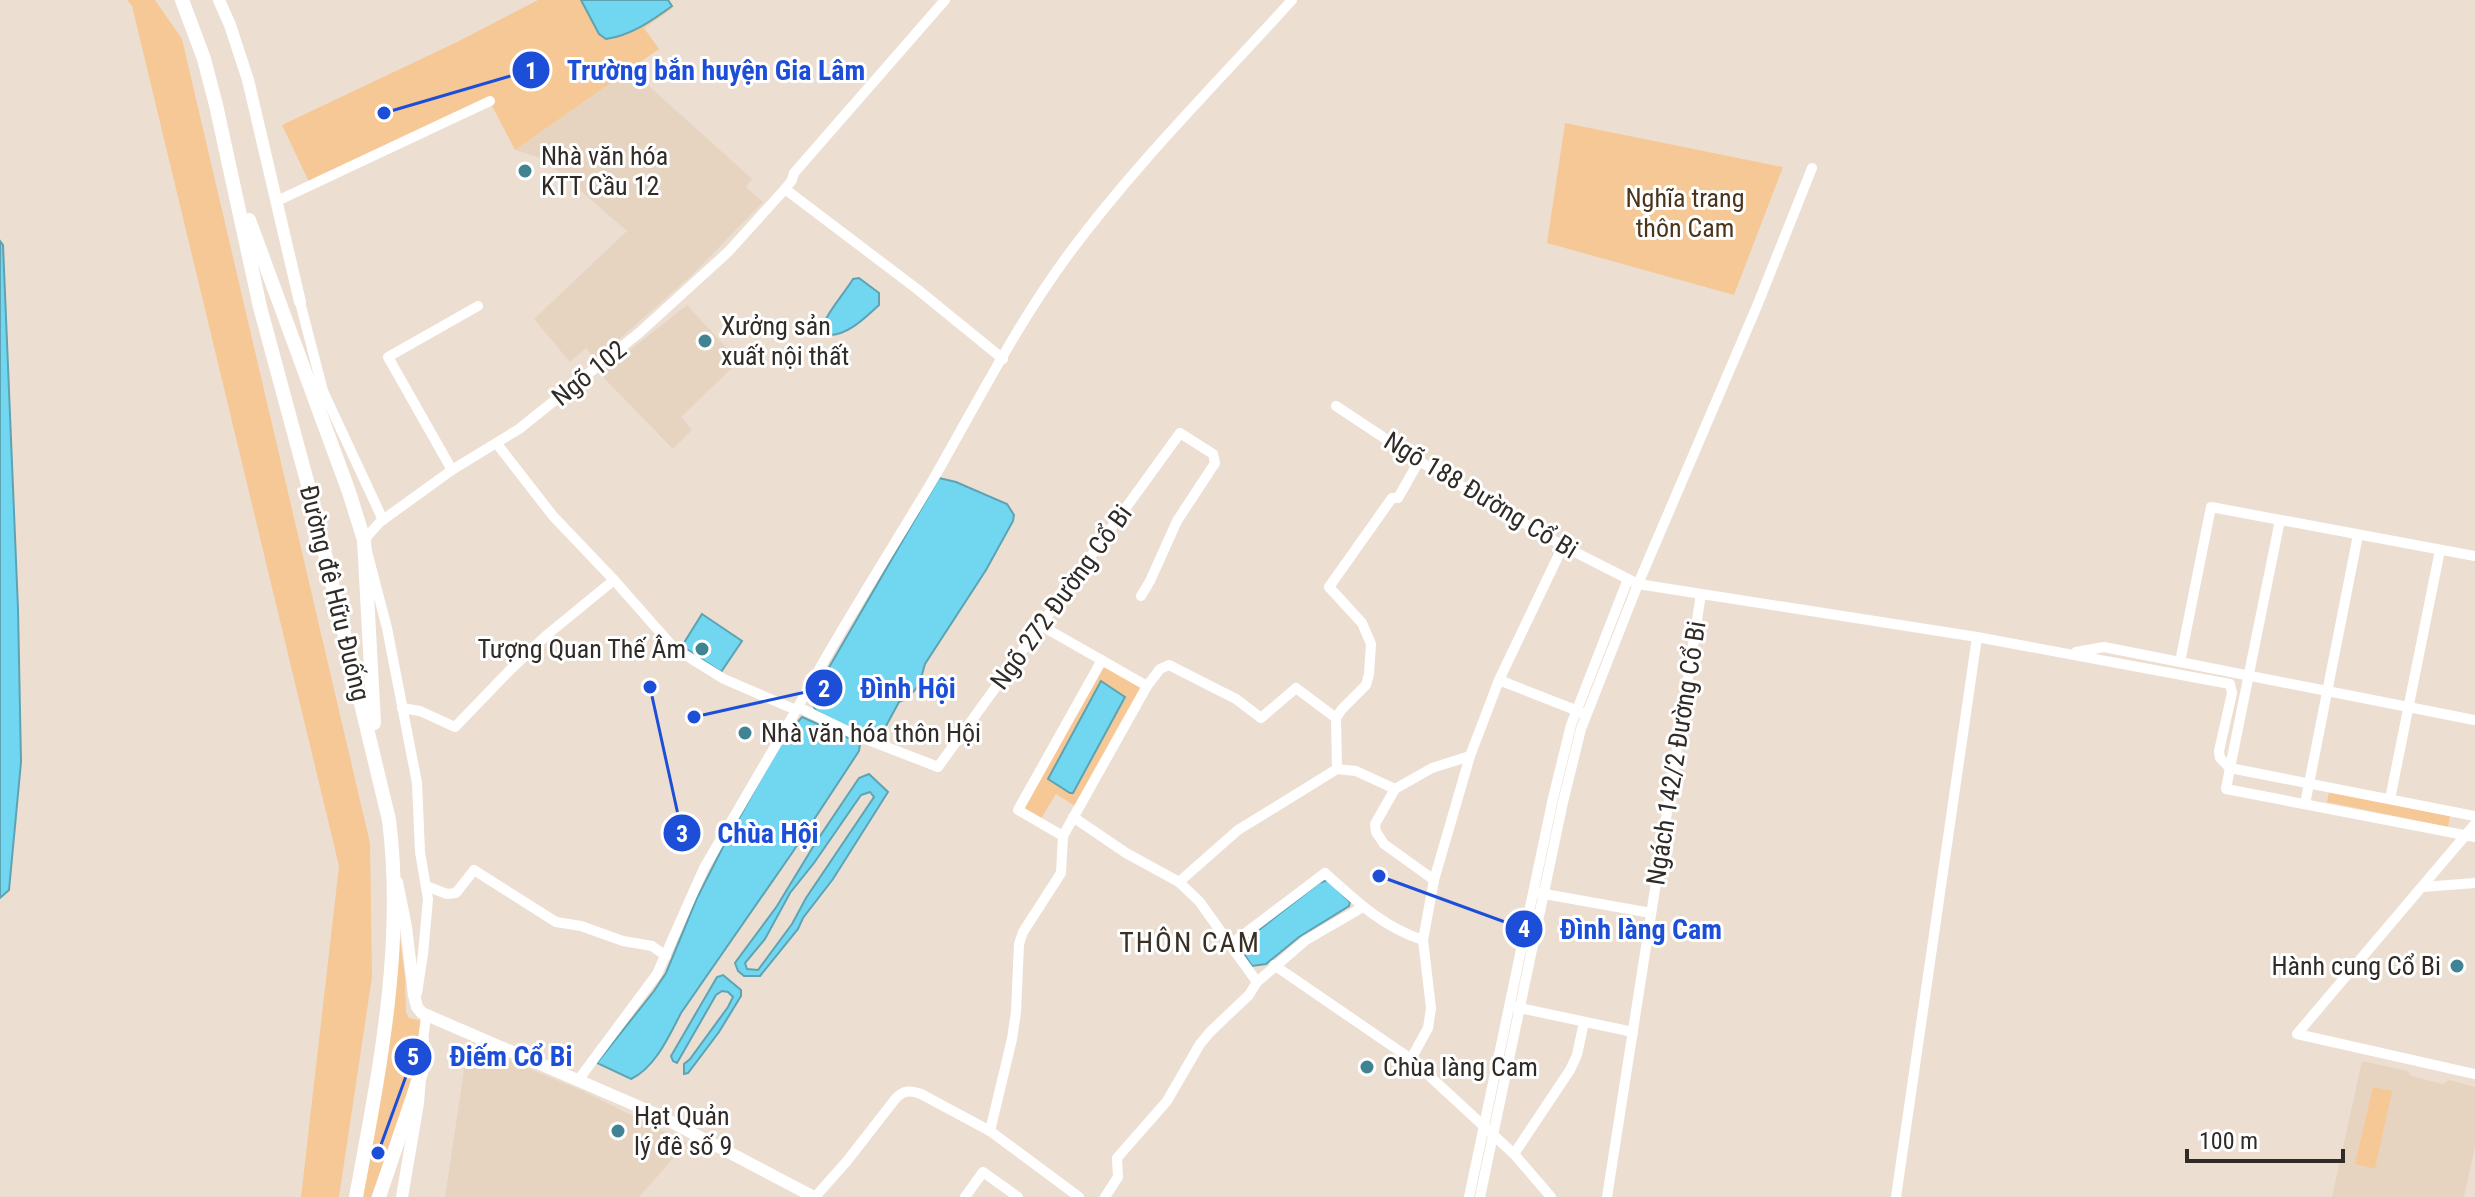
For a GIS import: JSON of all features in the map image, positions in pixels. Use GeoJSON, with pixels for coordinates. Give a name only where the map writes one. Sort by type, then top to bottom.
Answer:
{"type":"FeatureCollection","features":[{"type":"Feature","properties":{"kind":"main road","name":"Đường đê Hữu Đuống"},"geometry":{"type":"LineString","coordinates":[[182,0],[204,59],[260,307],[311,496],[389,820],[395,915],[390,992],[381,1061],[356,1197]]}},
{"type":"Feature","properties":{"kind":"main road"},"geometry":{"type":"LineString","coordinates":[[233,179],[364,540],[376,763]]}},
{"type":"Feature","properties":{"kind":"main road"},"geometry":{"type":"LineString","coordinates":[[379,1197],[421,1073]]}},
{"type":"Feature","properties":{"kind":"street"},"geometry":{"type":"LineString","coordinates":[[219,0],[248,80],[323,391],[383,520]]}},
{"type":"Feature","properties":{"kind":"street","name":"Ngõ 102"},"geometry":{"type":"LineString","coordinates":[[364,540],[383,520],[452,470],[519,429],[683,294],[728,252],[945,0]]}},
{"type":"Feature","properties":{"kind":"street"},"geometry":{"type":"LineString","coordinates":[[579,1079],[643,995],[666,956],[696,883],[825,656],[1068,256],[1139,166],[1292,0]]}},
{"type":"Feature","properties":{"kind":"street"},"geometry":{"type":"LineString","coordinates":[[277,201],[490,101]]}},
{"type":"Feature","properties":{"kind":"street"},"geometry":{"type":"LineString","coordinates":[[1480,1197],[1556,785],[1633,581],[1756,308],[1812,168]]}},
{"type":"Feature","properties":{"kind":"street"},"geometry":{"type":"LineString","coordinates":[[788,184],[1003,359]]}},
{"type":"Feature","properties":{"kind":"street"},"geometry":{"type":"LineString","coordinates":[[452,470],[388,357],[478,306]]}},
{"type":"Feature","properties":{"kind":"street","name":"Ngõ 188 Đường Cổ Bi"},"geometry":{"type":"LineString","coordinates":[[1336,406],[1419,461],[1563,546],[1633,581],[1977,637],[2230,684],[2232,693],[2219,751],[2220,758],[2230,768]]}},
{"type":"Feature","properties":{"kind":"street","name":"Ngõ 272 Đường Cổ Bi"},"geometry":{"type":"LineString","coordinates":[[797,708],[938,767],[1180,433],[1215,456],[1214,466],[1177,521],[1141,596]]}},
{"type":"Feature","properties":{"kind":"street"},"geometry":{"type":"LineString","coordinates":[[497,444],[553,516],[674,648],[724,679],[797,708]]}},
{"type":"Feature","properties":{"kind":"street"},"geometry":{"type":"LineString","coordinates":[[1337,769],[1336,718],[1366,685],[1371,644],[1362,623],[1329,587],[1392,498],[1398,498],[1419,461]]}},
{"type":"Feature","properties":{"kind":"street"},"geometry":{"type":"LineString","coordinates":[[2180,662],[2211,507],[2475,556]]}},
{"type":"Feature","properties":{"kind":"street"},"geometry":{"type":"LineString","coordinates":[[2280,520],[2226,789],[2470,836]]}},
{"type":"Feature","properties":{"kind":"street"},"geometry":{"type":"LineString","coordinates":[[2305,804],[2358,535]]}},
{"type":"Feature","properties":{"kind":"street"},"geometry":{"type":"LineString","coordinates":[[364,540],[387,628],[417,783],[420,852],[428,899],[415,1003]]}},
{"type":"Feature","properties":{"kind":"street"},"geometry":{"type":"LineString","coordinates":[[1411,1059],[1428,1028],[1431,1008],[1423,940],[1434,880],[1470,756],[1499,680],[1563,546]]}},
{"type":"Feature","properties":{"kind":"street"},"geometry":{"type":"LineString","coordinates":[[2390,799],[2440,550]]}},
{"type":"Feature","properties":{"kind":"street"},"geometry":{"type":"LineString","coordinates":[[402,708],[420,711],[455,727],[511,669],[614,580]]}},
{"type":"Feature","properties":{"kind":"street","name":"Ngách 142/2 Đường Cổ Bi"},"geometry":{"type":"LineString","coordinates":[[1607,1197],[1701,594]]}},
{"type":"Feature","properties":{"kind":"street"},"geometry":{"type":"LineString","coordinates":[[1040,625],[1147,686]]}},
{"type":"Feature","properties":{"kind":"street"},"geometry":{"type":"LineString","coordinates":[[1896,1197],[1977,637]]}},
{"type":"Feature","properties":{"kind":"street"},"geometry":{"type":"LineString","coordinates":[[2062,652],[2104,647],[2474,720]]}},
{"type":"Feature","properties":{"kind":"street"},"geometry":{"type":"LineString","coordinates":[[1063,836],[1018,810],[1102,660]]}},
{"type":"Feature","properties":{"kind":"street"},"geometry":{"type":"LineString","coordinates":[[990,1131],[1012,1039],[1019,944],[1023,932],[1061,873],[1063,836],[1147,686],[1160,669],[1169,665],[1236,699],[1261,718],[1296,688],[1336,718]]}},
{"type":"Feature","properties":{"kind":"street"},"geometry":{"type":"LineString","coordinates":[[1499,680],[1582,713]]}},
{"type":"Feature","properties":{"kind":"street"},"geometry":{"type":"LineString","coordinates":[[1434,880],[1384,844],[1375,824],[1395,789],[1432,768],[1470,756]]}},
{"type":"Feature","properties":{"kind":"street"},"geometry":{"type":"LineString","coordinates":[[2230,768],[2475,816]]}},
{"type":"Feature","properties":{"kind":"street"},"geometry":{"type":"LineString","coordinates":[[1179,882],[1238,830],[1337,769],[1356,771],[1395,789]]}},
{"type":"Feature","properties":{"kind":"street"},"geometry":{"type":"LineString","coordinates":[[1073,817],[1126,853],[1179,882],[1199,901],[1257,982]]}},
{"type":"Feature","properties":{"kind":"street"},"geometry":{"type":"LineString","coordinates":[[2475,824],[2470,836],[2422,887],[2297,1034],[2475,1074]]}},
{"type":"Feature","properties":{"kind":"street"},"geometry":{"type":"LineString","coordinates":[[426,886],[447,894],[456,893],[474,870],[556,922],[652,946],[666,956]]}},
{"type":"Feature","properties":{"kind":"street"},"geometry":{"type":"LineString","coordinates":[[394,872],[406,927],[415,1003],[426,1016],[656,1114],[814,1197],[898,1096],[913,1091],[990,1131],[1079,1197]]}},
{"type":"Feature","properties":{"kind":"street"},"geometry":{"type":"LineString","coordinates":[[1231,944],[1325,873],[1363,907],[1395,929],[1423,940]]}},
{"type":"Feature","properties":{"kind":"street"},"geometry":{"type":"LineString","coordinates":[[2422,887],[2475,883]]}},
{"type":"Feature","properties":{"kind":"street"},"geometry":{"type":"LineString","coordinates":[[1538,893],[1651,913]]}},
{"type":"Feature","properties":{"kind":"street"},"geometry":{"type":"LineString","coordinates":[[1105,1197],[1118,1177],[1117,1158],[1167,1101],[1210,1032],[1249,995],[1274,965],[1306,940],[1363,907]]}},
{"type":"Feature","properties":{"kind":"street"},"geometry":{"type":"LineString","coordinates":[[1274,965],[1411,1059],[1514,1154],[1551,1197]]}},
{"type":"Feature","properties":{"kind":"street"},"geometry":{"type":"LineString","coordinates":[[1514,1007],[1633,1032]]}},
{"type":"Feature","properties":{"kind":"street"},"geometry":{"type":"LineString","coordinates":[[1469,1197],[1483,1125],[1514,1007]]}},
{"type":"Feature","properties":{"kind":"street"},"geometry":{"type":"LineString","coordinates":[[402,1197],[421,1073],[426,1016]]}},
{"type":"Feature","properties":{"kind":"street"},"geometry":{"type":"LineString","coordinates":[[1514,1154],[1570,1070],[1577,1055],[1584,1022]]}},
{"type":"Feature","properties":{"kind":"street"},"geometry":{"type":"LineString","coordinates":[[965,1197],[983,1172],[1018,1197]]}},
{"type":"Feature","properties":{"kind":"shaded area"},"geometry":{"type":"Polygon","coordinates":[[[630,69],[752,179],[746,187],[763,202],[692,275],[596,360],[586,348],[570,362],[534,319],[627,231],[544,159],[515,150],[630,69]]]}},
{"type":"Feature","properties":{"kind":"shaded area"},"geometry":{"type":"Polygon","coordinates":[[[687,305],[739,361],[681,417],[692,430],[673,449],[600,374],[687,305]]]}},
{"type":"Feature","properties":{"kind":"shaded area"},"geometry":{"type":"Polygon","coordinates":[[[468,1043],[583,1091],[687,1143],[639,1197],[445,1197],[468,1043]]]}},
{"type":"Feature","properties":{"kind":"shaded area"},"geometry":{"type":"Polygon","coordinates":[[[2362,1061],[2408,1071],[2411,1076],[2443,1084],[2449,1080],[2475,1087],[2475,1147],[2464,1197],[2332,1197],[2362,1061]]]}},
{"type":"Feature","properties":{"kind":"green space"},"geometry":{"type":"Polygon","coordinates":[[[127,0],[155,0],[182,39],[370,843],[372,977],[339,1197],[301,1197],[339,866],[132,6],[127,0]]]}},
{"type":"Feature","properties":{"kind":"green space"},"geometry":{"type":"Polygon","coordinates":[[[538,0],[667,0],[673,8],[644,28],[659,49],[515,150],[491,104],[310,184],[282,125],[538,0]]]}},
{"type":"Feature","properties":{"kind":"green space","name":"Nghĩa trang thôn Cam"},"geometry":{"type":"Polygon","coordinates":[[[1565,123],[1783,167],[1734,295],[1547,243],[1565,123]]]}},
{"type":"Feature","properties":{"kind":"green space"},"geometry":{"type":"Polygon","coordinates":[[[1102,660],[1147,686],[1078,808],[1056,794],[1039,822],[1018,810],[1102,660]]]}},
{"type":"Feature","properties":{"kind":"green space"},"geometry":{"type":"Polygon","coordinates":[[[2329,792],[2450,816],[2448,827],[2327,802],[2329,792]]]}},
{"type":"Feature","properties":{"kind":"green space"},"geometry":{"type":"Polygon","coordinates":[[[397,915],[406,1012],[409,1018],[423,1021],[414,1067],[395,1132],[371,1197],[362,1197],[397,915]]]}},
{"type":"Feature","properties":{"kind":"green space"},"geometry":{"type":"Polygon","coordinates":[[[2373,1087],[2392,1091],[2375,1169],[2355,1164],[2373,1087]]]}},
{"type":"Feature","properties":{"kind":"water"},"geometry":{"type":"Polygon","coordinates":[[[581,0],[668,0],[672,6],[632,31],[606,39],[599,34],[581,0]]]}},
{"type":"Feature","properties":{"kind":"water"},"geometry":{"type":"Polygon","coordinates":[[[0,241],[3,245],[18,609],[21,762],[9,890],[0,898],[0,241]]]}},
{"type":"Feature","properties":{"kind":"water"},"geometry":{"type":"Polygon","coordinates":[[[859,278],[879,293],[879,305],[849,329],[828,335],[823,325],[826,319],[853,279],[859,278]]]}},
{"type":"Feature","properties":{"kind":"water"},"geometry":{"type":"Polygon","coordinates":[[[939,478],[1007,504],[1014,515],[1013,521],[986,570],[925,664],[919,685],[908,698],[899,702],[879,739],[868,737],[816,711],[810,700],[939,478]]]}},
{"type":"Feature","properties":{"kind":"water"},"geometry":{"type":"Polygon","coordinates":[[[702,614],[742,641],[721,672],[682,646],[702,614]]]}},
{"type":"Feature","properties":{"kind":"water"},"geometry":{"type":"Polygon","coordinates":[[[1101,681],[1125,697],[1073,793],[1070,793],[1048,779],[1101,681]]]}},
{"type":"Feature","properties":{"kind":"water"},"geometry":{"type":"Polygon","coordinates":[[[802,717],[860,744],[859,751],[681,1013],[654,1059],[631,1079],[597,1063],[666,973],[697,898],[723,847],[783,739],[802,717]]]}},
{"type":"Feature","properties":{"kind":"water"},"geometry":{"type":"Polygon","coordinates":[[[869,774],[888,792],[798,929],[760,976],[744,976],[735,963],[777,906],[859,778],[869,774]],[[870,792],[861,795],[790,893],[765,939],[745,963],[747,969],[758,970],[792,924],[874,797],[870,792]]]}},
{"type":"Feature","properties":{"kind":"water"},"geometry":{"type":"Polygon","coordinates":[[[1328,880],[1350,902],[1349,906],[1299,937],[1266,964],[1252,966],[1241,944],[1319,883],[1328,880]]]}},
{"type":"Feature","properties":{"kind":"water"},"geometry":{"type":"Polygon","coordinates":[[[723,975],[741,990],[741,996],[719,1032],[688,1073],[684,1074],[684,1064],[728,1007],[733,997],[728,992],[722,991],[716,995],[677,1063],[671,1056],[717,977],[723,975]]]}},
{"type":"Feature","properties":{"kind":"place","name":"Trường bắn huyện Gia Lâm"},"geometry":{"type":"Point","coordinates":[384,113]}},
{"type":"Feature","properties":{"kind":"place","name":"Nhà văn hóa KTT Cầu 12"},"geometry":{"type":"Point","coordinates":[525,171]}},
{"type":"Feature","properties":{"kind":"place","name":"Xưởng sản xuất nội thất"},"geometry":{"type":"Point","coordinates":[705,341]}},
{"type":"Feature","properties":{"kind":"place","name":"Tượng Quan Thế Âm"},"geometry":{"type":"Point","coordinates":[702,649]}},
{"type":"Feature","properties":{"kind":"place","name":"Chùa Hội"},"geometry":{"type":"Point","coordinates":[650,687]}},
{"type":"Feature","properties":{"kind":"place","name":"Đình Hội"},"geometry":{"type":"Point","coordinates":[694,717]}},
{"type":"Feature","properties":{"kind":"place","name":"Nhà văn hóa thôn Hội"},"geometry":{"type":"Point","coordinates":[745,733]}},
{"type":"Feature","properties":{"kind":"place","name":"Đình làng Cam"},"geometry":{"type":"Point","coordinates":[1379,876]}},
{"type":"Feature","properties":{"kind":"place","name":"Hành cung Cổ Bi"},"geometry":{"type":"Point","coordinates":[2457,966]}},
{"type":"Feature","properties":{"kind":"place","name":"Chùa làng Cam"},"geometry":{"type":"Point","coordinates":[1367,1067]}},
{"type":"Feature","properties":{"kind":"place","name":"Hạt Quản lý đê số 9"},"geometry":{"type":"Point","coordinates":[618,1131]}},
{"type":"Feature","properties":{"kind":"place","name":"Điếm Cổ Bi"},"geometry":{"type":"Point","coordinates":[378,1153]}},
{"type":"Feature","properties":{"kind":"district","name":"THÔN CAM"},"geometry":{"type":"Point","coordinates":[1190,942]}}]}
